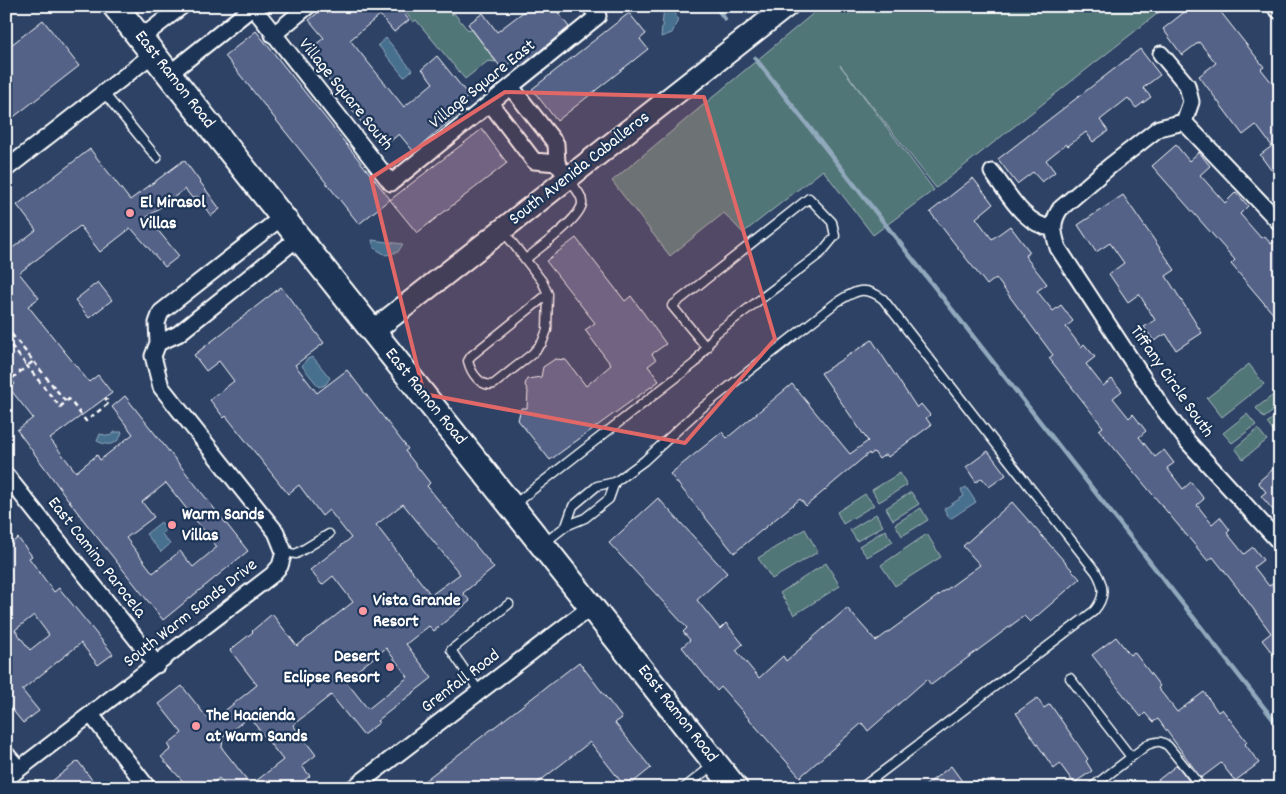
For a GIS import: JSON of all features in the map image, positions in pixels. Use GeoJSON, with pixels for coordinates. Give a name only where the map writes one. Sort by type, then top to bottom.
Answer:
{"type":"FeatureCollection","features":[{"type":"Feature","properties":{"kind":"main road","name":"East Ramon Road"},"geometry":{"type":"LineString","coordinates":[[115,6],[736,788]]}},
{"type":"Feature","properties":{"kind":"street"},"geometry":{"type":"LineString","coordinates":[[6,169],[104,93],[182,6]]}},
{"type":"Feature","properties":{"kind":"street"},"geometry":{"type":"LineString","coordinates":[[273,35],[308,6]]}},
{"type":"Feature","properties":{"kind":"street","name":"South Avenida Caballeros"},"geometry":{"type":"LineString","coordinates":[[372,332],[503,230],[562,171],[787,6]]}},
{"type":"Feature","properties":{"kind":"street"},"geometry":{"type":"LineString","coordinates":[[169,74],[252,7]]}},
{"type":"Feature","properties":{"kind":"street","name":"Village Square South"},"geometry":{"type":"LineString","coordinates":[[252,7],[391,183]]}},
{"type":"Feature","properties":{"kind":"street","name":"Village Square East"},"geometry":{"type":"LineString","coordinates":[[391,183],[511,87],[594,11]]}},
{"type":"Feature","properties":{"kind":"street"},"geometry":{"type":"LineString","coordinates":[[1161,54],[1188,85],[1191,102],[1184,122]]}},
{"type":"Feature","properties":{"kind":"street"},"geometry":{"type":"LineString","coordinates":[[511,87],[556,144],[562,171]]}},
{"type":"Feature","properties":{"kind":"street"},"geometry":{"type":"LineString","coordinates":[[490,103],[534,161],[562,171]]}},
{"type":"Feature","properties":{"kind":"street"},"geometry":{"type":"LineString","coordinates":[[1184,122],[1280,223]]}},
{"type":"Feature","properties":{"kind":"street"},"geometry":{"type":"LineString","coordinates":[[992,172],[1031,222],[1041,227],[1052,228],[1060,210],[1110,166],[1158,128],[1184,122]]}},
{"type":"Feature","properties":{"kind":"street"},"geometry":{"type":"LineString","coordinates":[[282,217],[162,312],[157,323],[158,344],[153,356],[161,387],[276,532],[284,552]]}},
{"type":"Feature","properties":{"kind":"street","name":"Tiffany Circle South"},"geometry":{"type":"LineString","coordinates":[[1052,228],[1058,248],[1164,410],[1188,442],[1280,543]]}},
{"type":"Feature","properties":{"kind":"street"},"geometry":{"type":"LineString","coordinates":[[158,344],[178,334],[298,238]]}},
{"type":"Feature","properties":{"kind":"street","name":"East Camino Parocela"},"geometry":{"type":"LineString","coordinates":[[6,475],[157,665]]}},
{"type":"Feature","properties":{"kind":"street","name":"South Warm Sands Drive"},"geometry":{"type":"LineString","coordinates":[[6,779],[92,716],[272,575],[280,566],[284,552]]}},
{"type":"Feature","properties":{"kind":"street","name":"Grenfall Road"},"geometry":{"type":"LineString","coordinates":[[353,788],[592,606]]}},
{"type":"Feature","properties":{"kind":"street"},"geometry":{"type":"LineString","coordinates":[[92,716],[148,788]]}},
{"type":"Feature","properties":{"kind":"street"},"geometry":{"type":"LineString","coordinates":[[6,754],[19,770]]}},
{"type":"Feature","properties":{"kind":"lane"},"geometry":{"type":"LineString","coordinates":[[104,93],[157,158]]}},
{"type":"Feature","properties":{"kind":"lane"},"geometry":{"type":"LineString","coordinates":[[526,260],[578,214],[582,203],[581,196],[562,171]]}},
{"type":"Feature","properties":{"kind":"lane"},"geometry":{"type":"LineString","coordinates":[[512,506],[695,363],[707,348],[716,333],[821,253],[835,236],[832,222],[809,198],[672,306],[707,348]]}},
{"type":"Feature","properties":{"kind":"lane"},"geometry":{"type":"LineString","coordinates":[[503,230],[542,281],[548,294],[546,330],[542,343],[532,354],[502,378],[488,386],[482,384],[468,361],[471,356],[548,294]]}},
{"type":"Feature","properties":{"kind":"lane"},"geometry":{"type":"LineString","coordinates":[[566,526],[573,506],[598,486],[615,482],[644,461],[698,411],[837,302],[861,290],[873,292],[883,299],[1096,572],[1102,582],[1103,592],[1101,602],[1094,611],[861,788]]}},
{"type":"Feature","properties":{"kind":"lane"},"geometry":{"type":"LineString","coordinates":[[542,544],[566,526],[585,518],[609,498],[615,482]]}},
{"type":"Feature","properties":{"kind":"lane"},"geometry":{"type":"LineString","coordinates":[[284,552],[296,554],[329,534]]}},
{"type":"Feature","properties":{"kind":"lane"},"geometry":{"type":"LineString","coordinates":[[479,691],[451,650],[509,604]]}},
{"type":"Feature","properties":{"kind":"lane"},"geometry":{"type":"LineString","coordinates":[[1070,678],[1132,757]]}},
{"type":"Feature","properties":{"kind":"lane"},"geometry":{"type":"LineString","coordinates":[[1091,788],[1147,745],[1157,741],[1163,742],[1202,788]]}},
{"type":"Feature","properties":{"kind":"lane"},"geometry":{"type":"LineString","coordinates":[[684,788],[716,763]]}},
{"type":"Feature","properties":{"kind":"path"},"geometry":{"type":"LineString","coordinates":[[6,328],[66,402]]}},
{"type":"Feature","properties":{"kind":"path"},"geometry":{"type":"LineString","coordinates":[[6,339],[60,407],[69,399],[86,421],[109,403],[105,398]]}},
{"type":"Feature","properties":{"kind":"path"},"geometry":{"type":"LineString","coordinates":[[6,377],[9,381],[34,361]]}},
{"type":"Feature","properties":{"kind":"highlighted area"},"geometry":{"type":"Polygon","coordinates":[[[505,92],[704,97],[775,339],[685,443],[424,394],[371,178],[505,92]]]}},
{"type":"Feature","properties":{"kind":"green space"},"geometry":{"type":"Polygon","coordinates":[[[401,6],[445,6],[452,15],[453,12],[467,29],[472,30],[496,62],[488,61],[465,79],[416,20],[413,22],[401,6]]]}},
{"type":"Feature","properties":{"kind":"green space"},"geometry":{"type":"Polygon","coordinates":[[[822,6],[1167,6],[936,188],[840,65],[934,190],[873,235],[823,170],[743,233],[724,213],[670,256],[612,181],[822,6]]]}},
{"type":"Feature","properties":{"kind":"green space"},"geometry":{"type":"Polygon","coordinates":[[[1249,364],[1264,384],[1222,417],[1207,398],[1249,364]]]}},
{"type":"Feature","properties":{"kind":"green space"},"geometry":{"type":"Polygon","coordinates":[[[1280,390],[1280,406],[1264,418],[1256,408],[1280,390]]]}},
{"type":"Feature","properties":{"kind":"green space"},"geometry":{"type":"Polygon","coordinates":[[[1280,412],[1280,430],[1275,434],[1267,423],[1280,412]]]}},
{"type":"Feature","properties":{"kind":"green space"},"geometry":{"type":"Polygon","coordinates":[[[1247,414],[1256,425],[1232,443],[1223,433],[1247,414]]]}},
{"type":"Feature","properties":{"kind":"green space"},"geometry":{"type":"Polygon","coordinates":[[[1258,429],[1267,440],[1243,459],[1235,448],[1258,429]]]}},
{"type":"Feature","properties":{"kind":"green space"},"geometry":{"type":"Polygon","coordinates":[[[900,473],[907,485],[879,502],[872,490],[900,473]]]}},
{"type":"Feature","properties":{"kind":"green space"},"geometry":{"type":"Polygon","coordinates":[[[911,492],[919,504],[893,520],[886,508],[911,492]]]}},
{"type":"Feature","properties":{"kind":"green space"},"geometry":{"type":"Polygon","coordinates":[[[865,494],[874,505],[843,524],[837,512],[865,494]]]}},
{"type":"Feature","properties":{"kind":"green space"},"geometry":{"type":"Polygon","coordinates":[[[921,508],[928,520],[902,536],[895,524],[921,508]]]}},
{"type":"Feature","properties":{"kind":"green space"},"geometry":{"type":"Polygon","coordinates":[[[876,514],[883,526],[857,541],[850,530],[876,514]]]}},
{"type":"Feature","properties":{"kind":"green space"},"geometry":{"type":"Polygon","coordinates":[[[805,529],[818,552],[772,579],[758,558],[805,529]]]}},
{"type":"Feature","properties":{"kind":"green space"},"geometry":{"type":"Polygon","coordinates":[[[885,530],[893,542],[867,557],[859,546],[885,530]]]}},
{"type":"Feature","properties":{"kind":"green space"},"geometry":{"type":"Polygon","coordinates":[[[927,534],[941,557],[895,586],[881,565],[927,534]]]}},
{"type":"Feature","properties":{"kind":"green space"},"geometry":{"type":"Polygon","coordinates":[[[826,563],[840,586],[794,615],[780,593],[826,563]]]}},
{"type":"Feature","properties":{"kind":"water"},"geometry":{"type":"Polygon","coordinates":[[[664,6],[673,9],[678,20],[672,33],[661,37],[664,6]]]}},
{"type":"Feature","properties":{"kind":"water"},"geometry":{"type":"Polygon","coordinates":[[[386,38],[412,70],[404,77],[378,45],[386,38]]]}},
{"type":"Feature","properties":{"kind":"water"},"geometry":{"type":"Polygon","coordinates":[[[372,240],[403,244],[398,252],[386,255],[374,248],[372,240]]]}},
{"type":"Feature","properties":{"kind":"water"},"geometry":{"type":"Polygon","coordinates":[[[313,357],[330,378],[325,385],[319,387],[302,366],[307,359],[313,357]]]}},
{"type":"Feature","properties":{"kind":"water"},"geometry":{"type":"Polygon","coordinates":[[[115,432],[122,432],[118,440],[113,444],[97,441],[100,434],[110,436],[115,432]]]}},
{"type":"Feature","properties":{"kind":"water"},"geometry":{"type":"Polygon","coordinates":[[[966,487],[976,502],[950,519],[944,509],[964,496],[961,490],[966,487]]]}},
{"type":"Feature","properties":{"kind":"water"},"geometry":{"type":"Polygon","coordinates":[[[161,522],[166,529],[162,534],[170,544],[161,552],[146,534],[161,522]]]}},
{"type":"Feature","properties":{"kind":"building"},"geometry":{"type":"Polygon","coordinates":[[[326,6],[398,6],[409,20],[394,32],[380,15],[350,40],[404,107],[433,83],[422,69],[437,56],[469,96],[456,106],[461,111],[414,152],[399,134],[382,148],[306,52],[324,38],[309,20],[326,6]]]}},
{"type":"Feature","properties":{"kind":"building"},"geometry":{"type":"Polygon","coordinates":[[[531,6],[553,6],[569,27],[520,67],[515,59],[502,69],[468,24],[483,13],[497,32],[531,6]]]}},
{"type":"Feature","properties":{"kind":"building"},"geometry":{"type":"Polygon","coordinates":[[[1192,6],[1216,6],[1264,67],[1261,69],[1280,93],[1280,163],[1271,170],[1260,155],[1272,146],[1256,125],[1243,135],[1199,76],[1216,63],[1199,42],[1182,55],[1163,29],[1192,6]]]}},
{"type":"Feature","properties":{"kind":"building"},"geometry":{"type":"Polygon","coordinates":[[[629,13],[646,34],[640,39],[648,49],[557,121],[532,89],[629,13]]]}},
{"type":"Feature","properties":{"kind":"building"},"geometry":{"type":"Polygon","coordinates":[[[43,20],[79,66],[6,123],[6,49],[43,20]]]}},
{"type":"Feature","properties":{"kind":"building"},"geometry":{"type":"Polygon","coordinates":[[[256,31],[390,199],[359,224],[225,56],[256,31]]]}},
{"type":"Feature","properties":{"kind":"building"},"geometry":{"type":"Polygon","coordinates":[[[1140,49],[1160,75],[1143,88],[1151,97],[1136,108],[1128,98],[1100,120],[1108,131],[1093,142],[1086,132],[1068,146],[1066,144],[1046,160],[1055,172],[1042,182],[1033,172],[1017,184],[998,159],[1140,49]]]}},
{"type":"Feature","properties":{"kind":"building"},"geometry":{"type":"Polygon","coordinates":[[[482,129],[507,163],[417,233],[390,200],[482,129]]]}},
{"type":"Feature","properties":{"kind":"building"},"geometry":{"type":"Polygon","coordinates":[[[1176,145],[1189,161],[1199,152],[1210,166],[1200,175],[1225,203],[1236,192],[1248,206],[1240,214],[1261,238],[1264,236],[1271,244],[1280,237],[1280,322],[1231,264],[1235,260],[1152,166],[1176,145]]]}},
{"type":"Feature","properties":{"kind":"building"},"geometry":{"type":"Polygon","coordinates":[[[90,149],[130,200],[184,160],[220,209],[211,216],[197,196],[193,199],[185,189],[147,217],[179,256],[165,267],[131,228],[100,252],[80,226],[19,273],[39,298],[28,306],[89,382],[98,375],[112,393],[50,439],[76,472],[97,455],[100,460],[133,434],[112,407],[125,396],[248,551],[163,620],[81,517],[17,430],[33,418],[10,389],[15,384],[6,373],[6,253],[36,230],[17,205],[90,149]],[[166,483],[142,502],[154,517],[126,538],[153,573],[180,551],[193,567],[217,547],[166,483]]]}},
{"type":"Feature","properties":{"kind":"building"},"geometry":{"type":"Polygon","coordinates":[[[973,178],[993,204],[976,218],[992,239],[1010,226],[1030,252],[1025,256],[1047,284],[1037,291],[1053,311],[1061,305],[1073,321],[1066,327],[1081,347],[1084,344],[1095,357],[1086,364],[1103,386],[1112,379],[1122,391],[1113,398],[1129,418],[1133,414],[1146,431],[1139,437],[1155,457],[1164,450],[1174,463],[1167,468],[1183,489],[1191,482],[1204,499],[1197,505],[1212,524],[1220,517],[1230,530],[1227,533],[1244,554],[1253,547],[1263,560],[1254,567],[1269,586],[1280,578],[1280,663],[1262,640],[1271,633],[1243,595],[1213,557],[1208,561],[1099,430],[1103,427],[1049,358],[1053,355],[996,278],[987,285],[930,212],[973,178]]]}},
{"type":"Feature","properties":{"kind":"building"},"geometry":{"type":"Polygon","coordinates":[[[1123,195],[1175,270],[1166,276],[1202,333],[1176,350],[1166,334],[1154,341],[1144,327],[1155,320],[1139,294],[1128,302],[1109,274],[1124,263],[1110,243],[1096,252],[1078,225],[1123,195]]]}},
{"type":"Feature","properties":{"kind":"building"},"geometry":{"type":"Polygon","coordinates":[[[576,238],[625,301],[631,296],[666,344],[652,354],[656,360],[648,366],[659,381],[550,460],[518,420],[521,408],[527,408],[528,391],[525,385],[527,379],[541,377],[543,367],[555,359],[566,360],[586,386],[611,365],[585,330],[595,323],[546,261],[576,238]]]}},
{"type":"Feature","properties":{"kind":"building"},"geometry":{"type":"Polygon","coordinates":[[[98,282],[112,300],[89,318],[75,300],[98,282]]]}},
{"type":"Feature","properties":{"kind":"building"},"geometry":{"type":"Polygon","coordinates":[[[281,287],[324,343],[295,365],[317,393],[347,370],[408,449],[405,451],[430,483],[427,486],[494,568],[463,593],[470,601],[434,631],[429,626],[406,644],[432,678],[377,721],[379,723],[363,735],[331,695],[293,725],[316,755],[302,766],[310,776],[294,788],[227,788],[219,778],[207,788],[189,788],[161,757],[171,749],[168,744],[182,733],[159,704],[182,686],[208,719],[212,721],[257,685],[230,650],[272,614],[297,646],[353,602],[333,576],[322,585],[310,570],[351,538],[329,510],[322,516],[299,485],[288,494],[226,416],[224,418],[210,400],[234,381],[219,361],[206,371],[194,355],[281,287]],[[403,504],[376,525],[431,595],[460,574],[403,504]],[[386,648],[345,680],[368,709],[408,677],[386,648]],[[249,717],[223,737],[222,748],[251,785],[283,760],[249,717]]]}},
{"type":"Feature","properties":{"kind":"building"},"geometry":{"type":"Polygon","coordinates":[[[872,340],[917,408],[921,404],[930,415],[926,418],[931,425],[888,457],[886,454],[879,459],[874,452],[870,455],[869,453],[806,506],[800,499],[734,553],[670,474],[722,432],[727,438],[792,384],[850,454],[868,441],[821,373],[872,340]]]}},
{"type":"Feature","properties":{"kind":"building"},"geometry":{"type":"Polygon","coordinates":[[[988,451],[1006,475],[989,487],[982,478],[976,482],[966,467],[988,451]]]}},
{"type":"Feature","properties":{"kind":"building"},"geometry":{"type":"Polygon","coordinates":[[[1280,463],[1280,504],[1273,510],[1261,496],[1266,492],[1258,482],[1280,463]]]}},
{"type":"Feature","properties":{"kind":"building"},"geometry":{"type":"Polygon","coordinates":[[[658,498],[727,573],[697,600],[720,629],[726,623],[743,644],[736,650],[759,678],[783,656],[786,661],[847,608],[876,641],[980,565],[963,546],[1012,502],[1080,579],[1030,622],[1024,616],[931,685],[927,679],[868,731],[862,723],[800,777],[721,687],[717,691],[682,647],[690,640],[683,632],[687,628],[609,543],[658,498]]]}},
{"type":"Feature","properties":{"kind":"building"},"geometry":{"type":"Polygon","coordinates":[[[18,538],[32,556],[29,558],[54,592],[59,588],[113,654],[98,665],[81,643],[22,690],[39,711],[23,723],[6,702],[6,547],[18,538]],[[34,615],[15,630],[30,650],[49,635],[34,615]]]}},
{"type":"Feature","properties":{"kind":"building"},"geometry":{"type":"Polygon","coordinates":[[[1116,637],[1130,655],[1134,652],[1177,712],[1204,692],[1218,712],[1222,709],[1247,742],[1245,744],[1259,763],[1235,781],[1221,763],[1201,778],[1158,719],[1153,722],[1145,713],[1141,717],[1092,655],[1116,637]]]}},
{"type":"Feature","properties":{"kind":"building"},"geometry":{"type":"Polygon","coordinates":[[[579,662],[622,718],[615,723],[651,768],[626,788],[590,742],[531,788],[415,788],[579,662]]]}},
{"type":"Feature","properties":{"kind":"building"},"geometry":{"type":"Polygon","coordinates":[[[1037,698],[1044,708],[1050,704],[1088,759],[1086,761],[1092,771],[1074,783],[1060,764],[1054,769],[1016,713],[1037,698]]]}},
{"type":"Feature","properties":{"kind":"building"},"geometry":{"type":"Polygon","coordinates":[[[78,761],[98,788],[43,788],[78,761]]]}},
{"type":"Feature","properties":{"kind":"building"},"geometry":{"type":"Polygon","coordinates":[[[1177,765],[1192,785],[1189,788],[1148,788],[1177,765]]]}},
{"type":"Feature","properties":{"kind":"building"},"geometry":{"type":"Polygon","coordinates":[[[951,766],[967,788],[922,788],[951,766]]]}},
{"type":"Feature","properties":{"kind":"waterway"},"geometry":{"type":"LineString","coordinates":[[715,6],[725,19]]}},
{"type":"Feature","properties":{"kind":"waterway"},"geometry":{"type":"LineString","coordinates":[[755,58],[1280,728]]}},
{"type":"Feature","properties":{"kind":"place","name":"El Mirasol Villas"},"geometry":{"type":"Point","coordinates":[130,213]}},
{"type":"Feature","properties":{"kind":"place","name":"Warm Sands Villas"},"geometry":{"type":"Point","coordinates":[172,525]}},
{"type":"Feature","properties":{"kind":"place","name":"Vista Grande Resort"},"geometry":{"type":"Point","coordinates":[363,611]}},
{"type":"Feature","properties":{"kind":"place","name":"Desert Eclipse Resort"},"geometry":{"type":"Point","coordinates":[390,667]}},
{"type":"Feature","properties":{"kind":"place","name":"The Hacienda at Warm Sands"},"geometry":{"type":"Point","coordinates":[196,726]}}]}
